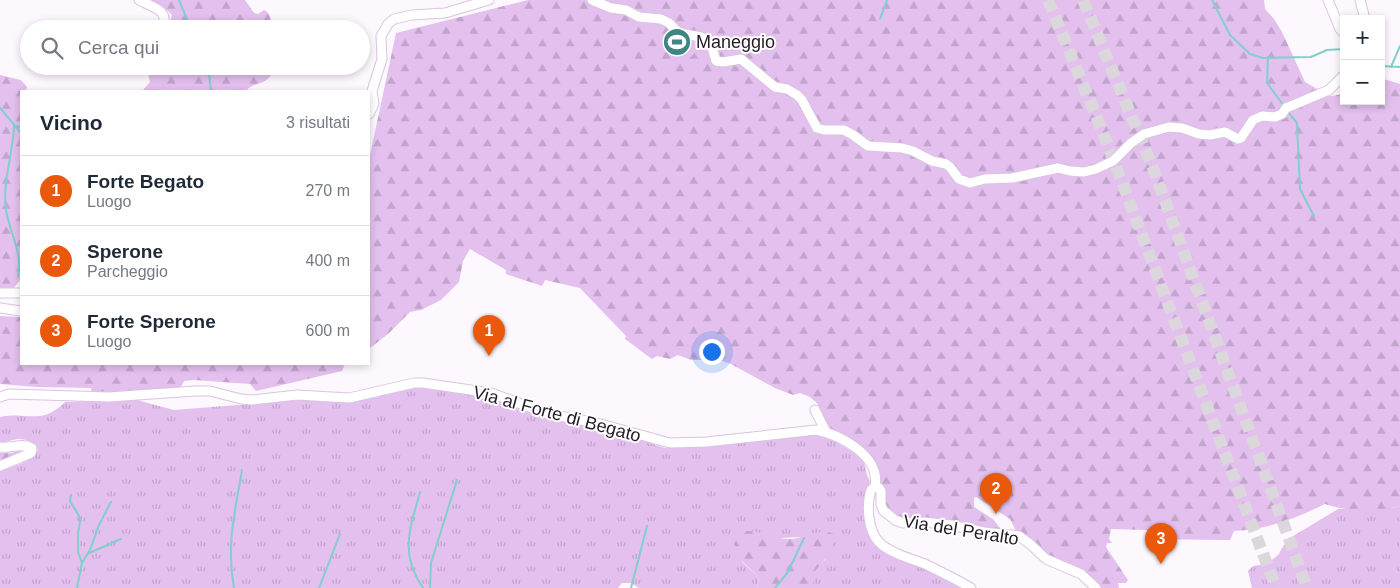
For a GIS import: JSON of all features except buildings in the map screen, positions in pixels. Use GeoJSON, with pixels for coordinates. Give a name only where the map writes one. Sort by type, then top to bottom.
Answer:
{"type":"FeatureCollection","features":[{"type":"Feature","properties":{"kind":"street"},"geometry":{"type":"LineString","coordinates":[[139,0],[162,12],[164,20]]}},
{"type":"Feature","properties":{"kind":"street"},"geometry":{"type":"LineString","coordinates":[[370,112],[374,104],[372,91],[382,62],[381,40],[385,28],[391,21],[412,15],[439,14],[489,0]]}},
{"type":"Feature","properties":{"kind":"street"},"geometry":{"type":"LineString","coordinates":[[592,0],[611,8],[626,10],[639,17],[661,18],[670,23],[678,33],[701,37],[709,43],[716,61],[723,62],[741,59],[776,87],[793,91],[802,100],[817,128],[844,130],[868,146],[902,148],[913,151],[932,161],[946,164],[959,178],[970,183],[985,178],[1012,178],[1058,168],[1084,172],[1096,169],[1113,161],[1131,143],[1144,134],[1169,127],[1182,128],[1199,134],[1210,135],[1225,132],[1238,139],[1241,138],[1253,120],[1262,116],[1275,117],[1282,114],[1286,108],[1329,90],[1340,78]]}},
{"type":"Feature","properties":{"kind":"street"},"geometry":{"type":"LineString","coordinates":[[1328,0],[1340,29]]}},
{"type":"Feature","properties":{"kind":"street"},"geometry":{"type":"LineString","coordinates":[[1360,0],[1364,15]]}},
{"type":"Feature","properties":{"kind":"street"},"geometry":{"type":"LineString","coordinates":[[0,293],[20,293]]}},
{"type":"Feature","properties":{"kind":"street"},"geometry":{"type":"LineString","coordinates":[[0,308],[20,310]]}},
{"type":"Feature","properties":{"kind":"street","name":"Via al Forte di Begato"},"geometry":{"type":"LineString","coordinates":[[0,396],[9,394],[109,397],[195,390],[210,391],[252,400],[297,395],[349,398],[414,383],[491,393],[549,414],[597,423],[670,443],[706,442],[816,430],[826,432],[856,449],[872,463],[876,481],[875,487]]}},
{"type":"Feature","properties":{"kind":"street"},"geometry":{"type":"LineString","coordinates":[[815,410],[826,432]]}},
{"type":"Feature","properties":{"kind":"street"},"geometry":{"type":"LineString","coordinates":[[0,448],[26,445],[32,448],[32,451],[26,457],[0,466]]}},
{"type":"Feature","properties":{"kind":"street","name":"Via del Peralto"},"geometry":{"type":"LineString","coordinates":[[971,588],[953,577],[901,555],[879,542],[869,516],[868,500],[871,490],[878,487],[881,491],[883,510],[895,520],[903,523],[924,522],[951,525],[984,532],[1019,536],[1046,559],[1082,574],[1096,588]]}},
{"type":"Feature","properties":{"kind":"green space"},"geometry":{"type":"Polygon","coordinates":[[[148,0],[245,0],[254,13],[258,14],[264,10],[270,16],[271,20],[171,20],[172,15],[167,10],[148,0]]]}},
{"type":"Feature","properties":{"kind":"green space"},"geometry":{"type":"Polygon","coordinates":[[[528,0],[1264,0],[1265,9],[1282,32],[1305,82],[1330,96],[1340,95],[1340,105],[1385,105],[1385,79],[1400,84],[1400,506],[1362,510],[1343,509],[1325,504],[1270,526],[1234,531],[1230,540],[1147,539],[1147,530],[1111,529],[1109,539],[1112,543],[1107,543],[1106,547],[1128,580],[1126,583],[1118,583],[1119,588],[1098,588],[1049,559],[1035,545],[1016,531],[1010,519],[976,497],[974,498],[974,507],[993,519],[999,527],[1009,534],[902,518],[897,520],[888,513],[885,506],[880,474],[876,463],[824,425],[818,404],[810,397],[800,393],[793,395],[775,388],[729,363],[718,360],[691,360],[678,355],[670,359],[657,356],[652,359],[625,339],[626,336],[580,288],[545,280],[542,286],[506,274],[506,270],[470,249],[463,261],[459,282],[441,300],[421,310],[410,312],[370,348],[370,155],[396,33],[528,0]]]}},
{"type":"Feature","properties":{"kind":"green space","name":"Maneggio"},"geometry":{"type":"Polygon","coordinates":[[[670,36],[700,47],[691,57],[666,49],[670,36]]]}},
{"type":"Feature","properties":{"kind":"green space"},"geometry":{"type":"Polygon","coordinates":[[[0,75],[21,80],[27,87],[26,90],[20,90],[20,280],[13,289],[0,290],[0,75]]]}},
{"type":"Feature","properties":{"kind":"green space"},"geometry":{"type":"Polygon","coordinates":[[[148,75],[271,75],[265,81],[247,90],[143,90],[150,82],[148,75]]]}},
{"type":"Feature","properties":{"kind":"green space"},"geometry":{"type":"Polygon","coordinates":[[[0,316],[20,317],[20,365],[345,365],[342,371],[256,391],[250,384],[194,380],[184,381],[181,387],[92,395],[91,388],[0,384],[0,316]]]}},
{"type":"Feature","properties":{"kind":"green space"},"geometry":{"type":"Polygon","coordinates":[[[411,386],[492,397],[542,417],[608,429],[665,448],[810,435],[828,437],[863,460],[870,481],[866,507],[875,542],[962,585],[962,588],[813,588],[813,572],[826,559],[801,537],[782,538],[742,562],[759,577],[757,588],[639,588],[631,583],[622,583],[618,588],[0,588],[0,470],[26,461],[38,450],[29,442],[21,439],[0,444],[0,417],[42,416],[49,414],[65,402],[133,399],[174,410],[263,403],[296,398],[322,398],[411,386]]]}},
{"type":"Feature","properties":{"kind":"green space"},"geometry":{"type":"Polygon","coordinates":[[[25,449],[17,455],[0,460],[0,453],[11,453],[25,449]]]}},
{"type":"Feature","properties":{"kind":"green space"},"geometry":{"type":"Polygon","coordinates":[[[1400,506],[1400,588],[1252,588],[1248,571],[1253,566],[1267,564],[1279,554],[1290,538],[1338,509],[1392,508],[1400,506]]]}},
{"type":"Feature","properties":{"kind":"green space"},"geometry":{"type":"Polygon","coordinates":[[[747,531],[785,539],[829,532],[834,534],[834,540],[831,550],[814,572],[813,588],[757,588],[759,577],[743,562],[734,544],[739,535],[747,531]]]}},
{"type":"Feature","properties":{"kind":"waterway"},"geometry":{"type":"LineString","coordinates":[[179,0],[187,20]]}},
{"type":"Feature","properties":{"kind":"waterway"},"geometry":{"type":"LineString","coordinates":[[880,19],[887,0]]}},
{"type":"Feature","properties":{"kind":"waterway"},"geometry":{"type":"LineString","coordinates":[[1212,0],[1230,35],[1250,54],[1263,58],[1311,57],[1327,50],[1340,49]]}},
{"type":"Feature","properties":{"kind":"waterway"},"geometry":{"type":"LineString","coordinates":[[1391,67],[1400,46]]}},
{"type":"Feature","properties":{"kind":"waterway"},"geometry":{"type":"LineString","coordinates":[[1268,57],[1267,83],[1284,106]]}},
{"type":"Feature","properties":{"kind":"waterway"},"geometry":{"type":"LineString","coordinates":[[1385,66],[1400,67]]}},
{"type":"Feature","properties":{"kind":"waterway"},"geometry":{"type":"LineString","coordinates":[[209,75],[211,90]]}},
{"type":"Feature","properties":{"kind":"waterway"},"geometry":{"type":"LineString","coordinates":[[0,108],[20,132]]}},
{"type":"Feature","properties":{"kind":"waterway"},"geometry":{"type":"LineString","coordinates":[[1288,112],[1297,123],[1300,189],[1314,216]]}},
{"type":"Feature","properties":{"kind":"waterway"},"geometry":{"type":"LineString","coordinates":[[14,126],[5,200],[19,259],[18,277]]}},
{"type":"Feature","properties":{"kind":"waterway"},"geometry":{"type":"LineString","coordinates":[[14,126],[20,127]]}},
{"type":"Feature","properties":{"kind":"waterway"},"geometry":{"type":"LineString","coordinates":[[234,588],[231,543],[242,470]]}},
{"type":"Feature","properties":{"kind":"waterway"},"geometry":{"type":"LineString","coordinates":[[430,588],[431,563],[457,480]]}},
{"type":"Feature","properties":{"kind":"waterway"},"geometry":{"type":"LineString","coordinates":[[420,492],[410,529],[409,552],[411,563],[423,588]]}},
{"type":"Feature","properties":{"kind":"waterway"},"geometry":{"type":"LineString","coordinates":[[71,495],[70,501],[79,516],[80,522],[78,552],[82,563]]}},
{"type":"Feature","properties":{"kind":"waterway"},"geometry":{"type":"LineString","coordinates":[[77,588],[82,563],[90,550],[99,525],[111,502]]}},
{"type":"Feature","properties":{"kind":"waterway"},"geometry":{"type":"LineString","coordinates":[[631,588],[647,526]]}},
{"type":"Feature","properties":{"kind":"waterway"},"geometry":{"type":"LineString","coordinates":[[319,588],[340,534]]}},
{"type":"Feature","properties":{"kind":"waterway"},"geometry":{"type":"LineString","coordinates":[[775,588],[788,572],[804,538]]}},
{"type":"Feature","properties":{"kind":"waterway"},"geometry":{"type":"LineString","coordinates":[[89,553],[121,539]]}},
{"type":"Feature","properties":{"kind":"tunnel"},"geometry":{"type":"LineString","coordinates":[[1048,0],[1104,135],[1276,588]]}},
{"type":"Feature","properties":{"kind":"tunnel"},"geometry":{"type":"LineString","coordinates":[[1083,0],[1153,168],[1307,588]]}},
{"type":"Feature","properties":{"kind":"place","name":"Maneggio"},"geometry":{"type":"Point","coordinates":[677,42]}},
{"type":"Feature","properties":{"kind":"place","name":"Forte Begato"},"geometry":{"type":"Point","coordinates":[489,356]}},
{"type":"Feature","properties":{"kind":"place","name":"Sperone"},"geometry":{"type":"Point","coordinates":[996,514]}},
{"type":"Feature","properties":{"kind":"place","name":"Forte Sperone"},"geometry":{"type":"Point","coordinates":[1161,564]}}]}
